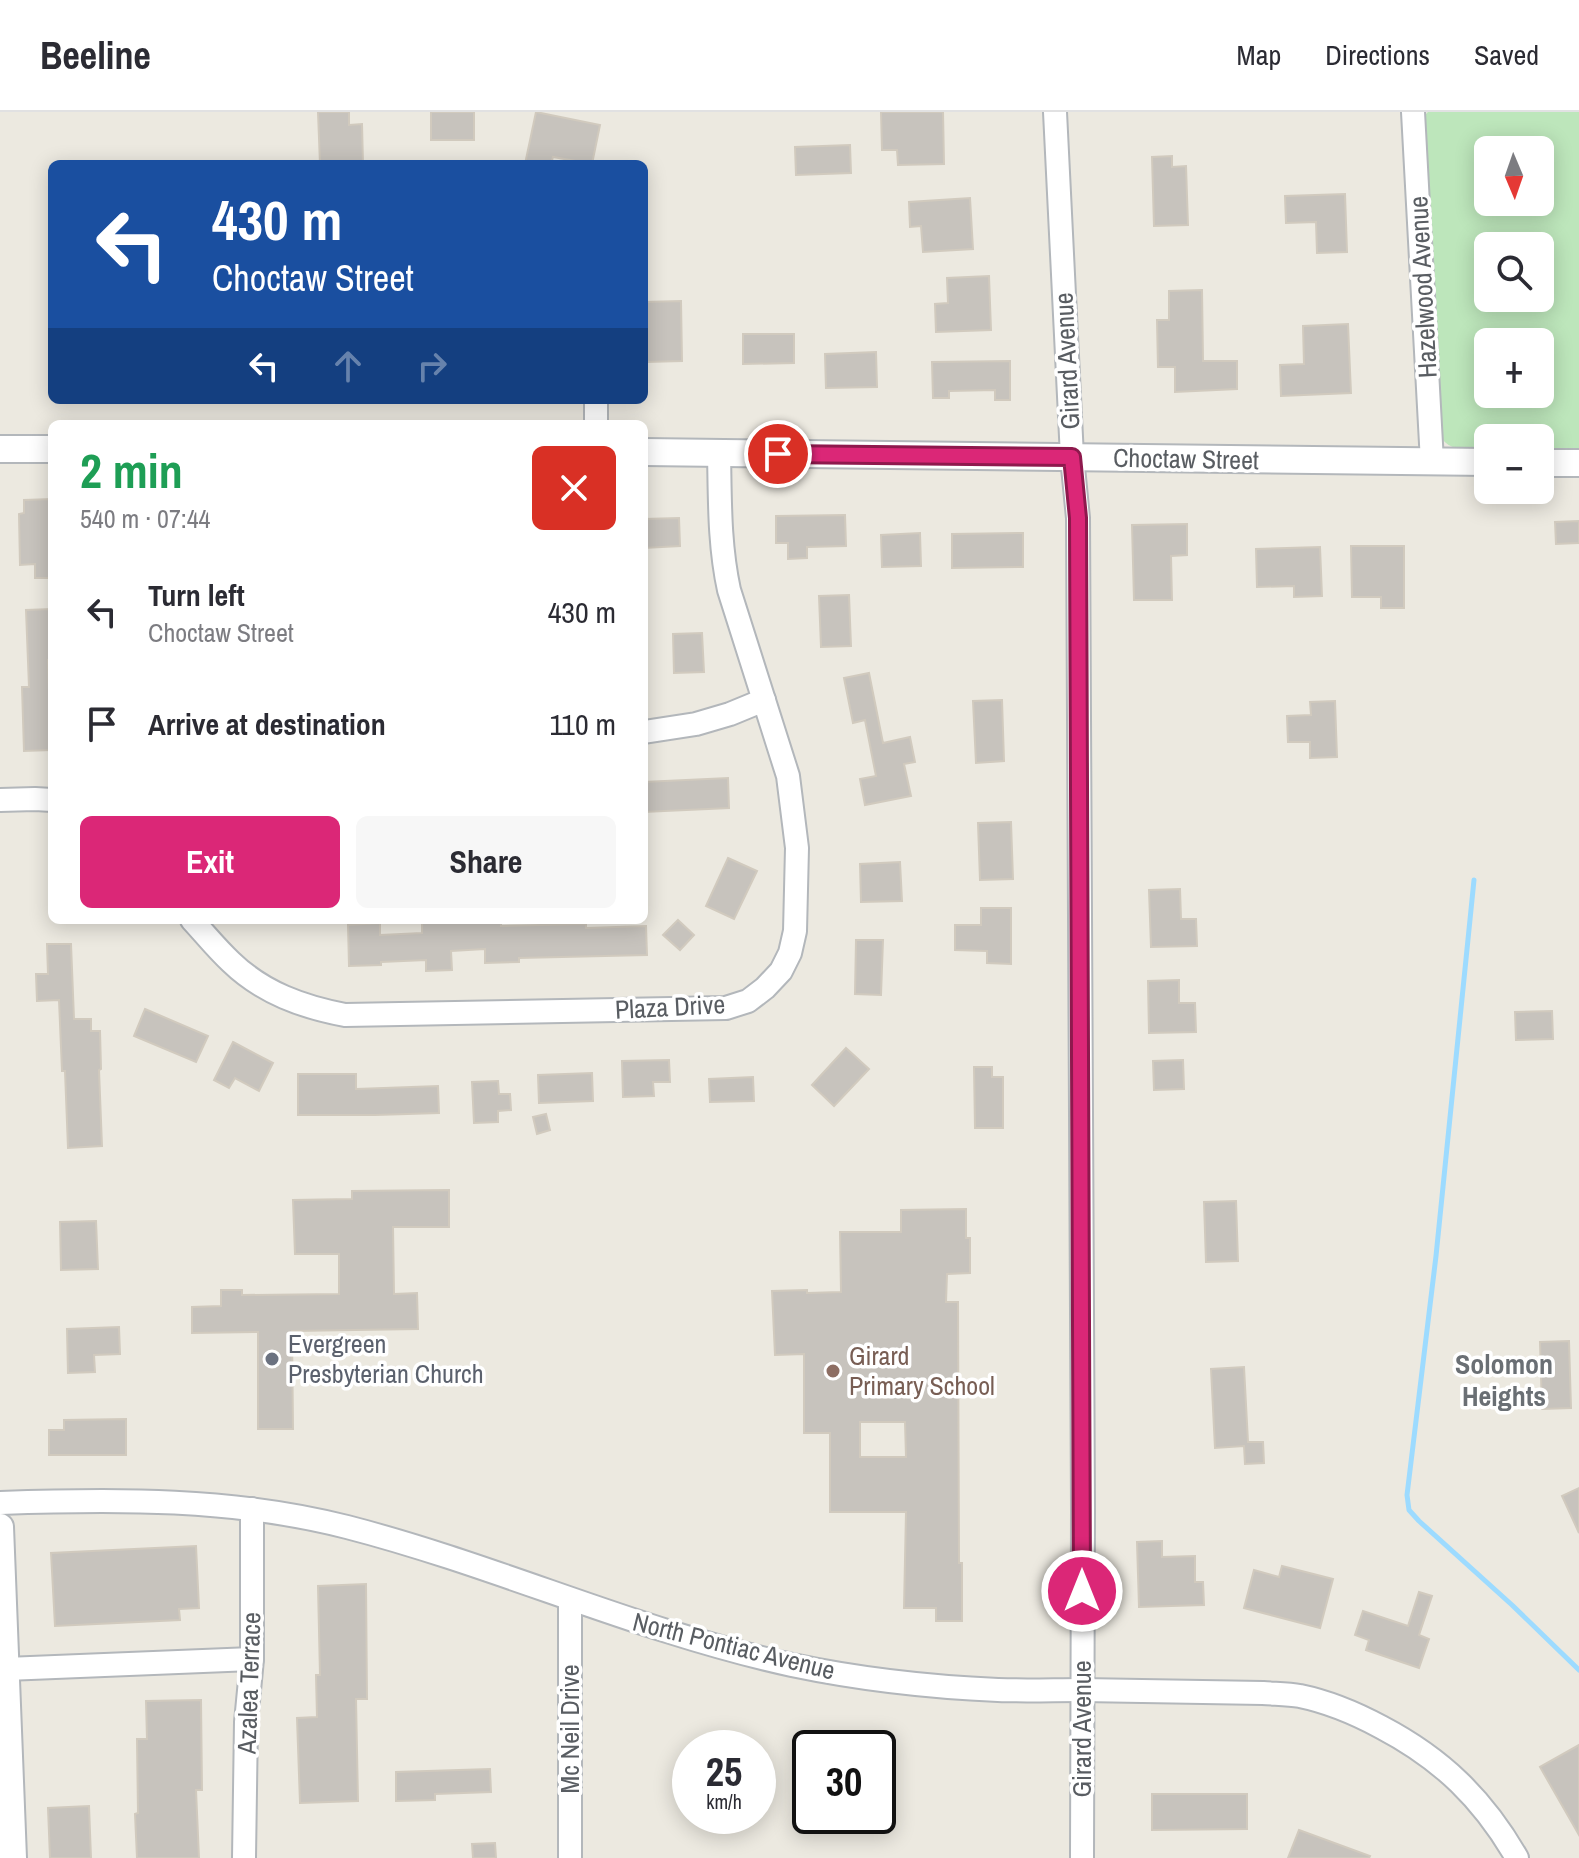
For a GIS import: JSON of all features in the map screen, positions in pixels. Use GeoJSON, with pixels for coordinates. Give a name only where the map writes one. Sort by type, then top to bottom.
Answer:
{"type":"FeatureCollection","features":[{"type":"Feature","properties":{"kind":"street","name":"Girard Avenue"},"geometry":{"type":"LineString","coordinates":[[1055,112],[1072,457],[1078,518],[1082,1858]]}},
{"type":"Feature","properties":{"kind":"street","name":"Hazelwood Avenue"},"geometry":{"type":"LineString","coordinates":[[1413,112],[1432,462]]}},
{"type":"Feature","properties":{"kind":"street"},"geometry":{"type":"LineString","coordinates":[[0,449],[48,449]]}},
{"type":"Feature","properties":{"kind":"street","name":"Choctaw Street"},"geometry":{"type":"LineString","coordinates":[[648,452],[1474,462]]}},
{"type":"Feature","properties":{"kind":"street","name":"Plaza Drive"},"geometry":{"type":"LineString","coordinates":[[196,924],[232,963],[256,982],[311,1009],[345,1015],[726,1008],[748,1001],[765,988],[781,971],[790,953],[795,931],[797,848],[788,776],[723,565],[719,453]]}},
{"type":"Feature","properties":{"kind":"street"},"geometry":{"type":"LineString","coordinates":[[1554,463],[1579,463]]}},
{"type":"Feature","properties":{"kind":"street"},"geometry":{"type":"LineString","coordinates":[[648,731],[696,724],[764,700]]}},
{"type":"Feature","properties":{"kind":"street"},"geometry":{"type":"LineString","coordinates":[[0,800],[48,800]]}},
{"type":"Feature","properties":{"kind":"street","name":"North Pontiac Avenue"},"geometry":{"type":"LineString","coordinates":[[0,1503],[144,1501],[252,1509],[307,1518],[400,1542],[694,1641],[828,1672],[996,1690],[1296,1696],[1341,1708],[1422,1751],[1467,1788],[1487,1811],[1517,1858]]}},
{"type":"Feature","properties":{"kind":"street","name":"Azalea Terrace"},"geometry":{"type":"LineString","coordinates":[[244,1858],[246,1722],[252,1659],[252,1509]]}},
{"type":"Feature","properties":{"kind":"street"},"geometry":{"type":"LineString","coordinates":[[0,1527],[13,1858]]}},
{"type":"Feature","properties":{"kind":"street","name":"Mc Neil Drive"},"geometry":{"type":"LineString","coordinates":[[570,1600],[570,1858]]}},
{"type":"Feature","properties":{"kind":"street"},"geometry":{"type":"LineString","coordinates":[[6,1669],[252,1659]]}},
{"type":"Feature","properties":{"kind":"green space"},"geometry":{"type":"Polygon","coordinates":[[[1428,112],[1579,112],[1579,451],[1554,451],[1554,424],[1474,424],[1474,450],[1451,446],[1442,439],[1432,303],[1425,115],[1428,112]]]}},
{"type":"Feature","properties":{"kind":"building"},"geometry":{"type":"Polygon","coordinates":[[[318,112],[349,112],[349,125],[362,124],[363,160],[320,160],[318,112]]]}},
{"type":"Feature","properties":{"kind":"building"},"geometry":{"type":"Polygon","coordinates":[[[431,112],[474,112],[474,140],[431,140],[431,112]]]}},
{"type":"Feature","properties":{"kind":"building"},"geometry":{"type":"Polygon","coordinates":[[[536,112],[600,125],[593,160],[553,157],[552,160],[526,160],[536,112]]]}},
{"type":"Feature","properties":{"kind":"building"},"geometry":{"type":"Polygon","coordinates":[[[881,112],[943,112],[944,164],[898,165],[897,150],[882,150],[881,112]]]}},
{"type":"Feature","properties":{"kind":"building"},"geometry":{"type":"Polygon","coordinates":[[[850,145],[851,173],[796,175],[795,147],[850,145]]]}},
{"type":"Feature","properties":{"kind":"building"},"geometry":{"type":"Polygon","coordinates":[[[1172,156],[1172,167],[1186,166],[1188,225],[1154,226],[1152,157],[1172,156]]]}},
{"type":"Feature","properties":{"kind":"building"},"geometry":{"type":"Polygon","coordinates":[[[1345,194],[1347,252],[1317,253],[1316,222],[1286,223],[1285,196],[1345,194]]]}},
{"type":"Feature","properties":{"kind":"building"},"geometry":{"type":"Polygon","coordinates":[[[970,198],[973,249],[923,252],[921,226],[910,227],[909,202],[970,198]]]}},
{"type":"Feature","properties":{"kind":"building"},"geometry":{"type":"Polygon","coordinates":[[[989,276],[991,330],[936,332],[935,304],[948,303],[947,278],[989,276]]]}},
{"type":"Feature","properties":{"kind":"building"},"geometry":{"type":"Polygon","coordinates":[[[1202,290],[1203,361],[1237,361],[1237,389],[1175,392],[1175,367],[1158,367],[1157,320],[1169,320],[1169,291],[1202,290]]]}},
{"type":"Feature","properties":{"kind":"building"},"geometry":{"type":"Polygon","coordinates":[[[681,301],[682,361],[648,362],[648,302],[681,301]]]}},
{"type":"Feature","properties":{"kind":"building"},"geometry":{"type":"Polygon","coordinates":[[[1348,324],[1351,393],[1281,396],[1280,365],[1304,364],[1303,326],[1348,324]]]}},
{"type":"Feature","properties":{"kind":"building"},"geometry":{"type":"Polygon","coordinates":[[[743,334],[794,334],[794,363],[743,364],[743,334]]]}},
{"type":"Feature","properties":{"kind":"building"},"geometry":{"type":"Polygon","coordinates":[[[876,352],[877,387],[826,388],[825,354],[876,352]]]}},
{"type":"Feature","properties":{"kind":"building"},"geometry":{"type":"Polygon","coordinates":[[[1010,361],[1010,400],[995,400],[995,390],[949,391],[949,398],[933,398],[932,362],[1010,361]]]}},
{"type":"Feature","properties":{"kind":"building"},"geometry":{"type":"Polygon","coordinates":[[[48,499],[48,578],[35,578],[35,564],[20,565],[19,514],[24,513],[24,500],[48,499]]]}},
{"type":"Feature","properties":{"kind":"building"},"geometry":{"type":"Polygon","coordinates":[[[845,515],[846,546],[807,547],[807,558],[788,559],[788,543],[776,543],[776,516],[845,515]]]}},
{"type":"Feature","properties":{"kind":"building"},"geometry":{"type":"Polygon","coordinates":[[[679,518],[680,546],[648,548],[648,519],[679,518]]]}},
{"type":"Feature","properties":{"kind":"building"},"geometry":{"type":"Polygon","coordinates":[[[1579,521],[1579,543],[1556,544],[1555,522],[1579,521]]]}},
{"type":"Feature","properties":{"kind":"building"},"geometry":{"type":"Polygon","coordinates":[[[1187,524],[1187,555],[1171,556],[1172,600],[1134,600],[1132,525],[1187,524]]]}},
{"type":"Feature","properties":{"kind":"building"},"geometry":{"type":"Polygon","coordinates":[[[920,533],[921,566],[882,567],[881,535],[920,533]]]}},
{"type":"Feature","properties":{"kind":"building"},"geometry":{"type":"Polygon","coordinates":[[[1023,533],[1023,567],[952,568],[952,534],[1023,533]]]}},
{"type":"Feature","properties":{"kind":"building"},"geometry":{"type":"Polygon","coordinates":[[[1351,546],[1404,546],[1404,608],[1381,608],[1381,597],[1352,597],[1351,546]]]}},
{"type":"Feature","properties":{"kind":"building"},"geometry":{"type":"Polygon","coordinates":[[[1320,547],[1322,596],[1294,597],[1294,586],[1257,587],[1256,549],[1320,547]]]}},
{"type":"Feature","properties":{"kind":"building"},"geometry":{"type":"Polygon","coordinates":[[[849,595],[851,646],[821,647],[819,596],[849,595]]]}},
{"type":"Feature","properties":{"kind":"building"},"geometry":{"type":"Polygon","coordinates":[[[48,609],[48,750],[24,751],[22,687],[29,687],[26,610],[48,609]]]}},
{"type":"Feature","properties":{"kind":"building"},"geometry":{"type":"Polygon","coordinates":[[[702,633],[704,672],[674,673],[673,634],[702,633]]]}},
{"type":"Feature","properties":{"kind":"building"},"geometry":{"type":"Polygon","coordinates":[[[869,673],[883,743],[910,737],[915,762],[904,764],[911,796],[865,805],[860,779],[876,776],[865,720],[853,723],[844,678],[869,673]]]}},
{"type":"Feature","properties":{"kind":"building"},"geometry":{"type":"Polygon","coordinates":[[[1002,700],[1004,761],[976,763],[973,701],[1002,700]]]}},
{"type":"Feature","properties":{"kind":"building"},"geometry":{"type":"Polygon","coordinates":[[[1335,701],[1337,757],[1310,758],[1310,742],[1288,742],[1287,716],[1311,715],[1310,702],[1335,701]]]}},
{"type":"Feature","properties":{"kind":"building"},"geometry":{"type":"Polygon","coordinates":[[[728,778],[729,808],[648,812],[648,782],[728,778]]]}},
{"type":"Feature","properties":{"kind":"building"},"geometry":{"type":"Polygon","coordinates":[[[1011,822],[1013,879],[980,880],[978,823],[1011,822]]]}},
{"type":"Feature","properties":{"kind":"building"},"geometry":{"type":"Polygon","coordinates":[[[728,858],[757,871],[734,919],[706,906],[728,858]]]}},
{"type":"Feature","properties":{"kind":"building"},"geometry":{"type":"Polygon","coordinates":[[[900,862],[902,901],[861,902],[860,864],[900,862]]]}},
{"type":"Feature","properties":{"kind":"building"},"geometry":{"type":"Polygon","coordinates":[[[1180,889],[1181,919],[1196,919],[1197,946],[1151,947],[1149,890],[1180,889]]]}},
{"type":"Feature","properties":{"kind":"building"},"geometry":{"type":"Polygon","coordinates":[[[981,908],[1011,908],[1011,964],[987,963],[987,951],[955,950],[955,925],[981,925],[981,908]]]}},
{"type":"Feature","properties":{"kind":"building"},"geometry":{"type":"Polygon","coordinates":[[[678,920],[694,935],[680,950],[663,935],[678,920]]]}},
{"type":"Feature","properties":{"kind":"building"},"geometry":{"type":"Polygon","coordinates":[[[380,924],[380,935],[422,933],[422,924],[586,924],[586,928],[646,926],[647,955],[519,958],[519,962],[485,963],[485,949],[451,951],[452,970],[426,971],[426,960],[349,966],[348,925],[380,924]]]}},
{"type":"Feature","properties":{"kind":"building"},"geometry":{"type":"Polygon","coordinates":[[[856,940],[883,940],[881,995],[855,994],[856,940]]]}},
{"type":"Feature","properties":{"kind":"building"},"geometry":{"type":"Polygon","coordinates":[[[47,944],[71,944],[74,1019],[91,1019],[91,1031],[100,1031],[102,1146],[68,1148],[59,1000],[37,1001],[36,974],[48,974],[47,944]]]}},
{"type":"Feature","properties":{"kind":"building"},"geometry":{"type":"Polygon","coordinates":[[[1179,980],[1179,1003],[1195,1003],[1196,1032],[1149,1033],[1148,981],[1179,980]]]}},
{"type":"Feature","properties":{"kind":"building"},"geometry":{"type":"Polygon","coordinates":[[[145,1009],[208,1036],[196,1062],[134,1036],[145,1009]]]}},
{"type":"Feature","properties":{"kind":"building"},"geometry":{"type":"Polygon","coordinates":[[[1552,1011],[1553,1039],[1516,1040],[1515,1012],[1552,1011]]]}},
{"type":"Feature","properties":{"kind":"building"},"geometry":{"type":"Polygon","coordinates":[[[233,1042],[273,1063],[259,1091],[235,1078],[229,1088],[214,1080],[233,1042]]]}},
{"type":"Feature","properties":{"kind":"building"},"geometry":{"type":"Polygon","coordinates":[[[846,1048],[869,1069],[834,1106],[812,1085],[846,1048]]]}},
{"type":"Feature","properties":{"kind":"building"},"geometry":{"type":"Polygon","coordinates":[[[669,1060],[670,1082],[653,1082],[654,1096],[623,1097],[622,1061],[669,1060]]]}},
{"type":"Feature","properties":{"kind":"building"},"geometry":{"type":"Polygon","coordinates":[[[1183,1060],[1184,1089],[1154,1090],[1153,1061],[1183,1060]]]}},
{"type":"Feature","properties":{"kind":"building"},"geometry":{"type":"Polygon","coordinates":[[[974,1067],[992,1067],[992,1077],[1003,1077],[1003,1128],[975,1128],[974,1067]]]}},
{"type":"Feature","properties":{"kind":"building"},"geometry":{"type":"Polygon","coordinates":[[[592,1073],[593,1101],[539,1103],[538,1075],[592,1073]]]}},
{"type":"Feature","properties":{"kind":"building"},"geometry":{"type":"Polygon","coordinates":[[[298,1074],[356,1074],[356,1089],[438,1086],[439,1113],[298,1115],[298,1074]]]}},
{"type":"Feature","properties":{"kind":"building"},"geometry":{"type":"Polygon","coordinates":[[[753,1077],[754,1101],[710,1102],[709,1079],[753,1077]]]}},
{"type":"Feature","properties":{"kind":"building"},"geometry":{"type":"Polygon","coordinates":[[[498,1081],[499,1094],[510,1094],[511,1110],[498,1111],[498,1122],[474,1123],[472,1082],[498,1081]]]}},
{"type":"Feature","properties":{"kind":"building"},"geometry":{"type":"Polygon","coordinates":[[[546,1114],[550,1130],[537,1134],[533,1117],[546,1114]]]}},
{"type":"Feature","properties":{"kind":"building"},"geometry":{"type":"Polygon","coordinates":[[[449,1190],[449,1227],[393,1227],[394,1294],[417,1293],[418,1329],[292,1331],[293,1429],[258,1429],[258,1332],[192,1333],[192,1307],[221,1306],[221,1290],[242,1290],[242,1295],[339,1294],[339,1254],[295,1254],[293,1200],[352,1199],[352,1191],[449,1190]]]}},
{"type":"Feature","properties":{"kind":"building"},"geometry":{"type":"Polygon","coordinates":[[[1236,1201],[1238,1261],[1206,1262],[1204,1202],[1236,1201]]]}},
{"type":"Feature","properties":{"kind":"building"},"geometry":{"type":"Polygon","coordinates":[[[966,1209],[970,1273],[947,1274],[946,1302],[958,1302],[962,1621],[936,1621],[936,1608],[904,1608],[906,1512],[830,1512],[830,1433],[804,1433],[804,1354],[775,1355],[772,1291],[841,1292],[840,1232],[901,1232],[901,1210],[966,1209]],[[860,1422],[860,1457],[906,1457],[905,1422],[860,1422]]]}},
{"type":"Feature","properties":{"kind":"building"},"geometry":{"type":"Polygon","coordinates":[[[96,1221],[98,1269],[61,1270],[60,1222],[96,1221]]]}},
{"type":"Feature","properties":{"kind":"building"},"geometry":{"type":"Polygon","coordinates":[[[119,1327],[120,1354],[94,1355],[95,1372],[68,1373],[67,1329],[119,1327]]]}},
{"type":"Feature","properties":{"kind":"building"},"geometry":{"type":"Polygon","coordinates":[[[1569,1341],[1571,1408],[1542,1409],[1540,1342],[1569,1341]]]}},
{"type":"Feature","properties":{"kind":"building"},"geometry":{"type":"Polygon","coordinates":[[[1244,1367],[1248,1442],[1263,1442],[1264,1463],[1245,1464],[1244,1446],[1215,1448],[1211,1369],[1244,1367]]]}},
{"type":"Feature","properties":{"kind":"building"},"geometry":{"type":"Polygon","coordinates":[[[126,1419],[126,1455],[49,1455],[49,1430],[64,1430],[64,1420],[126,1419]]]}},
{"type":"Feature","properties":{"kind":"building"},"geometry":{"type":"Polygon","coordinates":[[[1579,1488],[1579,1533],[1562,1496],[1579,1488]]]}},
{"type":"Feature","properties":{"kind":"building"},"geometry":{"type":"Polygon","coordinates":[[[1162,1541],[1162,1557],[1195,1556],[1195,1582],[1203,1582],[1204,1605],[1139,1607],[1137,1542],[1162,1541]]]}},
{"type":"Feature","properties":{"kind":"building"},"geometry":{"type":"Polygon","coordinates":[[[196,1546],[199,1608],[179,1609],[180,1620],[55,1626],[51,1553],[196,1546]]]}},
{"type":"Feature","properties":{"kind":"building"},"geometry":{"type":"Polygon","coordinates":[[[1282,1566],[1333,1579],[1320,1628],[1244,1608],[1254,1570],[1279,1577],[1282,1566]]]}},
{"type":"Feature","properties":{"kind":"building"},"geometry":{"type":"Polygon","coordinates":[[[366,1584],[367,1699],[356,1699],[358,1801],[300,1803],[297,1718],[317,1717],[316,1675],[320,1675],[318,1586],[366,1584]]]}},
{"type":"Feature","properties":{"kind":"building"},"geometry":{"type":"Polygon","coordinates":[[[1419,1592],[1432,1596],[1419,1635],[1429,1639],[1419,1668],[1366,1650],[1369,1640],[1355,1635],[1363,1611],[1408,1626],[1419,1592]]]}},
{"type":"Feature","properties":{"kind":"building"},"geometry":{"type":"Polygon","coordinates":[[[201,1700],[202,1790],[196,1790],[199,1858],[137,1858],[137,1739],[147,1739],[146,1701],[201,1700]]]}},
{"type":"Feature","properties":{"kind":"building"},"geometry":{"type":"Polygon","coordinates":[[[1579,1745],[1579,1835],[1540,1767],[1579,1745]]]}},
{"type":"Feature","properties":{"kind":"building"},"geometry":{"type":"Polygon","coordinates":[[[490,1769],[491,1792],[435,1794],[435,1800],[396,1801],[396,1772],[490,1769]]]}},
{"type":"Feature","properties":{"kind":"building"},"geometry":{"type":"Polygon","coordinates":[[[1152,1794],[1247,1794],[1247,1829],[1152,1830],[1152,1794]]]}},
{"type":"Feature","properties":{"kind":"building"},"geometry":{"type":"Polygon","coordinates":[[[89,1806],[91,1858],[50,1858],[48,1808],[89,1806]]]}},
{"type":"Feature","properties":{"kind":"building"},"geometry":{"type":"Polygon","coordinates":[[[1299,1830],[1370,1856],[1288,1858],[1299,1830]]]}},
{"type":"Feature","properties":{"kind":"building"},"geometry":{"type":"Polygon","coordinates":[[[495,1843],[496,1858],[473,1858],[472,1844],[495,1843]]]}},
{"type":"Feature","properties":{"kind":"waterway"},"geometry":{"type":"LineString","coordinates":[[1474,880],[1436,1256],[1407,1495],[1409,1510],[1419,1521],[1579,1670]]}},
{"type":"Feature","properties":{"kind":"place","name":"Evergreen Presbyterian Church"},"geometry":{"type":"Point","coordinates":[272,1359]}},
{"type":"Feature","properties":{"kind":"place","name":"Girard Primary School"},"geometry":{"type":"Point","coordinates":[833,1371]}},
{"type":"Feature","properties":{"kind":"district","name":"Solomon Heights"},"geometry":{"type":"Point","coordinates":[1504,1380]}},
{"type":"Feature","properties":{"kind":"route"},"geometry":{"type":"LineString","coordinates":[[778,454],[1072,457],[1078,518],[1082,1591]]}}]}
